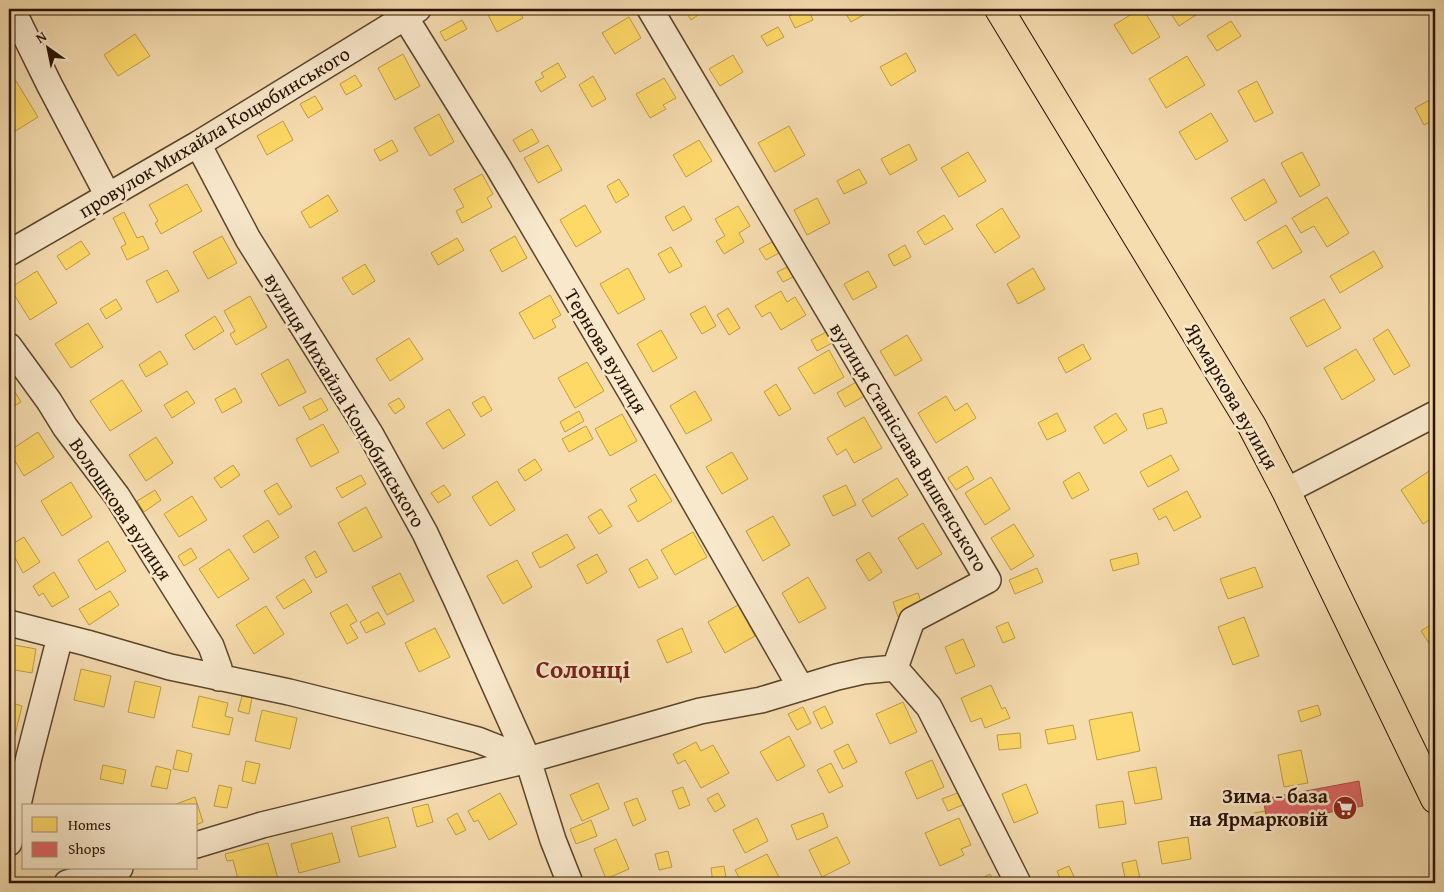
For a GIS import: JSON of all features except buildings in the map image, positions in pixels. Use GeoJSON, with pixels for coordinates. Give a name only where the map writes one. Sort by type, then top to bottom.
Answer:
{"type":"FeatureCollection","features":[{"type":"Feature","properties":{"kind":"main road","name":"Ярмаркова вулиця"},"geometry":{"type":"LineString","coordinates":[[1000,9],[1167,288],[1236,397],[1286,491],[1435,799]]}},
{"type":"Feature","properties":{"kind":"street"},"geometry":{"type":"LineString","coordinates":[[12,9],[46,79],[108,196]]}},
{"type":"Feature","properties":{"kind":"street","name":"вулиця Станіслава Вишенського"},"geometry":{"type":"LineString","coordinates":[[650,9],[988,580],[912,620],[895,668]]}},
{"type":"Feature","properties":{"kind":"street","name":"провулок Михайла Коцюбинського"},"geometry":{"type":"LineString","coordinates":[[9,252],[198,144],[411,13]]}},
{"type":"Feature","properties":{"kind":"street","name":"Тернова вулиця"},"geometry":{"type":"LineString","coordinates":[[411,13],[493,160],[647,420],[801,688]]}},
{"type":"Feature","properties":{"kind":"street","name":"вулиця Михайла Коцюбинського"},"geometry":{"type":"LineString","coordinates":[[198,144],[248,239],[371,435],[425,533],[528,760],[553,840],[570,883]]}},
{"type":"Feature","properties":{"kind":"street","name":"Волошкова вулиця"},"geometry":{"type":"LineString","coordinates":[[9,346],[49,400],[65,427],[122,504],[211,646],[218,662],[219,678]]}},
{"type":"Feature","properties":{"kind":"street"},"geometry":{"type":"LineString","coordinates":[[1286,491],[1435,414]]}},
{"type":"Feature","properties":{"kind":"street"},"geometry":{"type":"LineString","coordinates":[[9,623],[170,667],[315,698],[478,740],[528,760]]}},
{"type":"Feature","properties":{"kind":"street"},"geometry":{"type":"LineString","coordinates":[[9,843],[28,757],[60,637]]}},
{"type":"Feature","properties":{"kind":"street"},"geometry":{"type":"LineString","coordinates":[[198,844],[262,825],[528,760],[700,711],[761,700],[863,671],[895,668],[929,707],[1018,883]]}},
{"type":"Feature","properties":{"kind":"street"},"geometry":{"type":"LineString","coordinates":[[67,883],[113,870]]}},
{"type":"Feature","properties":{"kind":"place","name":"Зима - база на Ярмарковій"},"geometry":{"type":"Point","coordinates":[1345,808]}},
{"type":"Feature","properties":{"kind":"district","name":"Солонці"},"geometry":{"type":"Point","coordinates":[583,669]}}]}
